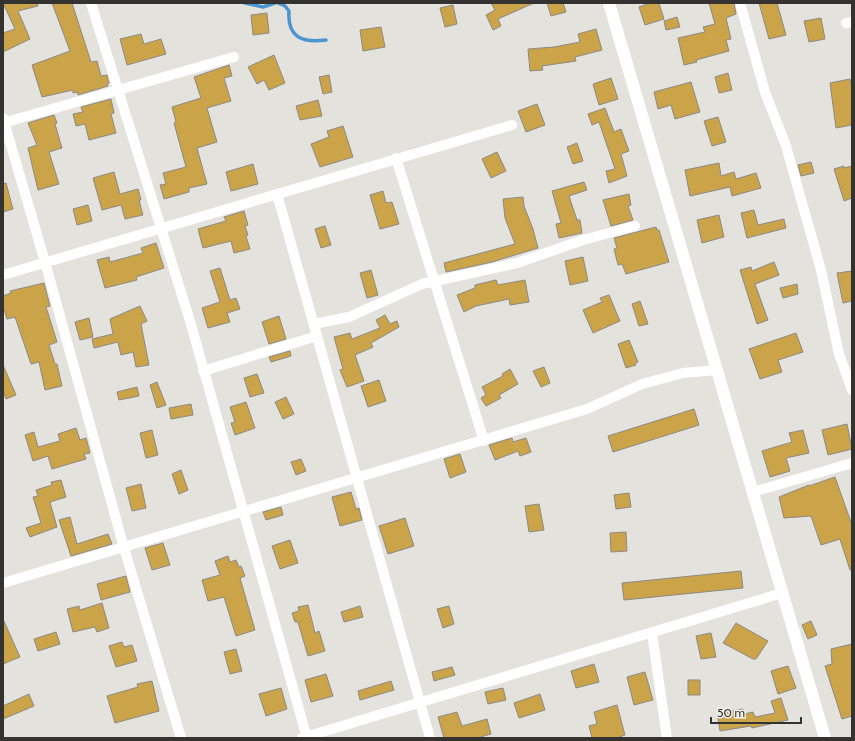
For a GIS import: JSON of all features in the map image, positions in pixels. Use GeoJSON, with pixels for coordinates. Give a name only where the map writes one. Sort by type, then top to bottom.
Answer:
{"type":"FeatureCollection","features":[{"type":"Feature","properties":{"kind":"street"},"geometry":{"type":"LineString","coordinates":[[91,3],[162,228],[204,371],[305,738],[782,593]]}},
{"type":"Feature","properties":{"kind":"street"},"geometry":{"type":"LineString","coordinates":[[609,3],[825,738]]}},
{"type":"Feature","properties":{"kind":"street"},"geometry":{"type":"LineString","coordinates":[[740,3],[765,92],[788,153],[821,270],[840,354],[850,379],[852,390]]}},
{"type":"Feature","properties":{"kind":"street"},"geometry":{"type":"LineString","coordinates":[[181,738],[124,548],[45,262],[3,121],[234,57]]}},
{"type":"Feature","properties":{"kind":"street"},"geometry":{"type":"LineString","coordinates":[[3,275],[512,125]]}},
{"type":"Feature","properties":{"kind":"street"},"geometry":{"type":"LineString","coordinates":[[396,158],[484,441]]}},
{"type":"Feature","properties":{"kind":"street"},"geometry":{"type":"LineString","coordinates":[[277,194],[430,738]]}},
{"type":"Feature","properties":{"kind":"street"},"geometry":{"type":"LineString","coordinates":[[314,324],[349,317],[422,284],[517,263],[576,242],[636,226]]}},
{"type":"Feature","properties":{"kind":"street"},"geometry":{"type":"LineString","coordinates":[[204,371],[317,336]]}},
{"type":"Feature","properties":{"kind":"street"},"geometry":{"type":"LineString","coordinates":[[3,583],[243,513],[357,477],[484,441],[587,409],[642,384],[683,373],[717,370]]}},
{"type":"Feature","properties":{"kind":"street"},"geometry":{"type":"LineString","coordinates":[[753,492],[852,463]]}},
{"type":"Feature","properties":{"kind":"street"},"geometry":{"type":"LineString","coordinates":[[652,632],[667,738]]}},
{"type":"Feature","properties":{"kind":"building"},"geometry":{"type":"Polygon","coordinates":[[[3,3],[37,3],[38,6],[18,11],[30,39],[3,52],[3,33],[15,29],[3,3]]]}},
{"type":"Feature","properties":{"kind":"building"},"geometry":{"type":"Polygon","coordinates":[[[52,3],[72,3],[91,62],[97,61],[101,76],[107,75],[109,83],[107,84],[108,86],[78,95],[78,92],[73,93],[73,90],[42,97],[32,65],[70,51],[52,3]]]}},
{"type":"Feature","properties":{"kind":"building"},"geometry":{"type":"Polygon","coordinates":[[[491,3],[534,3],[498,19],[501,26],[493,30],[486,15],[495,10],[491,3]]]}},
{"type":"Feature","properties":{"kind":"building"},"geometry":{"type":"Polygon","coordinates":[[[547,3],[563,3],[566,12],[551,16],[547,3]]]}},
{"type":"Feature","properties":{"kind":"building"},"geometry":{"type":"Polygon","coordinates":[[[650,3],[659,3],[664,19],[645,25],[639,7],[650,3]]]}},
{"type":"Feature","properties":{"kind":"building"},"geometry":{"type":"Polygon","coordinates":[[[709,3],[734,3],[736,14],[726,18],[731,39],[726,40],[729,51],[696,60],[697,62],[684,65],[678,38],[705,32],[703,27],[715,24],[709,3]]]}},
{"type":"Feature","properties":{"kind":"building"},"geometry":{"type":"Polygon","coordinates":[[[759,3],[777,3],[786,35],[769,39],[759,3]]]}},
{"type":"Feature","properties":{"kind":"building"},"geometry":{"type":"Polygon","coordinates":[[[453,5],[457,24],[445,27],[440,8],[453,5]]]}},
{"type":"Feature","properties":{"kind":"building"},"geometry":{"type":"Polygon","coordinates":[[[267,13],[269,33],[253,35],[251,15],[267,13]]]}},
{"type":"Feature","properties":{"kind":"building"},"geometry":{"type":"Polygon","coordinates":[[[677,17],[680,27],[666,30],[664,21],[677,17]]]}},
{"type":"Feature","properties":{"kind":"building"},"geometry":{"type":"Polygon","coordinates":[[[821,18],[825,39],[809,42],[804,21],[821,18]]]}},
{"type":"Feature","properties":{"kind":"building"},"geometry":{"type":"Polygon","coordinates":[[[381,27],[385,47],[363,51],[360,30],[381,27]]]}},
{"type":"Feature","properties":{"kind":"building"},"geometry":{"type":"Polygon","coordinates":[[[596,29],[602,50],[575,57],[576,61],[542,66],[543,70],[530,71],[528,49],[554,47],[580,42],[578,34],[596,29]]]}},
{"type":"Feature","properties":{"kind":"building"},"geometry":{"type":"Polygon","coordinates":[[[141,34],[144,44],[161,39],[166,54],[127,65],[120,39],[141,34]]]}},
{"type":"Feature","properties":{"kind":"building"},"geometry":{"type":"Polygon","coordinates":[[[274,55],[285,83],[269,90],[264,80],[257,84],[248,67],[274,55]]]}},
{"type":"Feature","properties":{"kind":"building"},"geometry":{"type":"Polygon","coordinates":[[[229,65],[232,76],[224,78],[231,101],[207,108],[217,142],[197,148],[207,184],[189,188],[189,192],[164,199],[160,185],[166,184],[163,173],[186,167],[174,123],[176,122],[172,107],[201,98],[194,77],[229,65]]]}},
{"type":"Feature","properties":{"kind":"building"},"geometry":{"type":"Polygon","coordinates":[[[728,73],[732,90],[719,93],[715,77],[728,73]]]}},
{"type":"Feature","properties":{"kind":"building"},"geometry":{"type":"Polygon","coordinates":[[[329,75],[332,92],[323,94],[319,77],[329,75]]]}},
{"type":"Feature","properties":{"kind":"building"},"geometry":{"type":"Polygon","coordinates":[[[611,78],[618,99],[599,105],[593,84],[611,78]]]}},
{"type":"Feature","properties":{"kind":"building"},"geometry":{"type":"Polygon","coordinates":[[[850,79],[852,88],[852,125],[836,128],[830,83],[850,79]]]}},
{"type":"Feature","properties":{"kind":"building"},"geometry":{"type":"Polygon","coordinates":[[[691,82],[700,112],[675,119],[671,105],[658,109],[654,92],[691,82]]]}},
{"type":"Feature","properties":{"kind":"building"},"geometry":{"type":"Polygon","coordinates":[[[111,99],[114,113],[111,114],[116,133],[89,140],[85,124],[76,126],[73,114],[83,112],[81,107],[111,99]]]}},
{"type":"Feature","properties":{"kind":"building"},"geometry":{"type":"Polygon","coordinates":[[[318,100],[322,116],[300,120],[296,106],[318,100]]]}},
{"type":"Feature","properties":{"kind":"building"},"geometry":{"type":"Polygon","coordinates":[[[537,104],[545,125],[526,132],[518,111],[537,104]]]}},
{"type":"Feature","properties":{"kind":"building"},"geometry":{"type":"Polygon","coordinates":[[[605,108],[614,132],[621,129],[629,151],[621,154],[627,176],[609,183],[606,171],[615,169],[599,122],[592,125],[588,114],[605,108]]]}},
{"type":"Feature","properties":{"kind":"building"},"geometry":{"type":"Polygon","coordinates":[[[54,115],[62,148],[49,152],[59,184],[38,190],[28,148],[37,145],[28,123],[54,115]]]}},
{"type":"Feature","properties":{"kind":"building"},"geometry":{"type":"Polygon","coordinates":[[[718,117],[726,142],[712,146],[704,121],[718,117]]]}},
{"type":"Feature","properties":{"kind":"building"},"geometry":{"type":"Polygon","coordinates":[[[343,126],[353,157],[320,167],[311,144],[329,137],[327,131],[343,126]]]}},
{"type":"Feature","properties":{"kind":"building"},"geometry":{"type":"Polygon","coordinates":[[[577,143],[583,161],[573,164],[567,147],[577,143]]]}},
{"type":"Feature","properties":{"kind":"building"},"geometry":{"type":"Polygon","coordinates":[[[497,152],[506,171],[491,178],[482,159],[497,152]]]}},
{"type":"Feature","properties":{"kind":"building"},"geometry":{"type":"Polygon","coordinates":[[[811,162],[814,173],[801,176],[798,165],[811,162]]]}},
{"type":"Feature","properties":{"kind":"building"},"geometry":{"type":"Polygon","coordinates":[[[719,163],[721,176],[734,172],[736,179],[756,173],[761,188],[732,196],[730,187],[690,196],[685,170],[719,163]]]}},
{"type":"Feature","properties":{"kind":"building"},"geometry":{"type":"Polygon","coordinates":[[[253,164],[258,184],[231,191],[226,172],[253,164]]]}},
{"type":"Feature","properties":{"kind":"building"},"geometry":{"type":"Polygon","coordinates":[[[844,166],[844,168],[852,166],[852,198],[844,201],[834,169],[844,166]]]}},
{"type":"Feature","properties":{"kind":"building"},"geometry":{"type":"Polygon","coordinates":[[[114,172],[120,194],[138,189],[143,215],[125,219],[121,205],[102,210],[93,178],[114,172]]]}},
{"type":"Feature","properties":{"kind":"building"},"geometry":{"type":"Polygon","coordinates":[[[584,182],[587,190],[569,196],[577,220],[580,220],[582,233],[559,238],[556,224],[561,223],[552,191],[584,182]]]}},
{"type":"Feature","properties":{"kind":"building"},"geometry":{"type":"Polygon","coordinates":[[[6,183],[13,209],[3,212],[3,184],[6,183]]]}},
{"type":"Feature","properties":{"kind":"building"},"geometry":{"type":"Polygon","coordinates":[[[383,191],[386,203],[392,202],[399,224],[380,229],[370,195],[383,191]]]}},
{"type":"Feature","properties":{"kind":"building"},"geometry":{"type":"Polygon","coordinates":[[[629,194],[631,205],[628,206],[633,220],[611,226],[603,200],[629,194]]]}},
{"type":"Feature","properties":{"kind":"building"},"geometry":{"type":"Polygon","coordinates":[[[523,197],[524,206],[533,229],[538,248],[492,262],[446,272],[444,263],[515,244],[505,218],[503,199],[523,197]]]}},
{"type":"Feature","properties":{"kind":"building"},"geometry":{"type":"Polygon","coordinates":[[[88,205],[92,221],[77,225],[73,209],[88,205]]]}},
{"type":"Feature","properties":{"kind":"building"},"geometry":{"type":"Polygon","coordinates":[[[754,210],[758,225],[784,219],[786,228],[747,238],[741,213],[754,210]]]}},
{"type":"Feature","properties":{"kind":"building"},"geometry":{"type":"Polygon","coordinates":[[[244,211],[248,225],[245,226],[248,235],[246,236],[250,249],[234,253],[231,241],[203,248],[198,229],[226,221],[224,217],[244,211]]]}},
{"type":"Feature","properties":{"kind":"building"},"geometry":{"type":"Polygon","coordinates":[[[719,215],[724,237],[702,243],[697,220],[719,215]]]}},
{"type":"Feature","properties":{"kind":"building"},"geometry":{"type":"Polygon","coordinates":[[[325,226],[331,245],[321,248],[315,229],[325,226]]]}},
{"type":"Feature","properties":{"kind":"building"},"geometry":{"type":"Polygon","coordinates":[[[656,227],[657,230],[659,230],[669,262],[626,274],[622,264],[618,265],[614,249],[617,248],[614,238],[656,227]]]}},
{"type":"Feature","properties":{"kind":"building"},"geometry":{"type":"Polygon","coordinates":[[[156,243],[164,268],[136,277],[137,280],[105,288],[97,260],[109,257],[110,262],[143,253],[141,248],[156,243]]]}},
{"type":"Feature","properties":{"kind":"building"},"geometry":{"type":"Polygon","coordinates":[[[583,257],[588,281],[570,285],[565,261],[583,257]]]}},
{"type":"Feature","properties":{"kind":"building"},"geometry":{"type":"Polygon","coordinates":[[[774,262],[779,275],[755,284],[768,320],[757,324],[740,270],[751,267],[752,271],[774,262]]]}},
{"type":"Feature","properties":{"kind":"building"},"geometry":{"type":"Polygon","coordinates":[[[220,268],[230,300],[236,298],[240,309],[227,313],[230,322],[208,328],[202,308],[220,302],[210,271],[220,268]]]}},
{"type":"Feature","properties":{"kind":"building"},"geometry":{"type":"Polygon","coordinates":[[[371,270],[378,295],[367,298],[360,273],[371,270]]]}},
{"type":"Feature","properties":{"kind":"building"},"geometry":{"type":"Polygon","coordinates":[[[852,271],[852,301],[843,303],[837,273],[852,271]]]}},
{"type":"Feature","properties":{"kind":"building"},"geometry":{"type":"Polygon","coordinates":[[[496,280],[498,285],[525,280],[529,302],[510,305],[509,299],[476,306],[464,312],[457,295],[475,288],[475,285],[496,280]]]}},
{"type":"Feature","properties":{"kind":"building"},"geometry":{"type":"Polygon","coordinates":[[[44,283],[50,306],[46,307],[57,342],[49,345],[55,364],[57,364],[62,386],[45,390],[39,362],[31,364],[15,317],[7,319],[3,306],[3,296],[11,293],[10,291],[44,283]]]}},
{"type":"Feature","properties":{"kind":"building"},"geometry":{"type":"Polygon","coordinates":[[[797,284],[798,294],[783,298],[780,288],[797,284]]]}},
{"type":"Feature","properties":{"kind":"building"},"geometry":{"type":"Polygon","coordinates":[[[609,295],[620,321],[593,333],[583,310],[602,302],[600,298],[609,295]]]}},
{"type":"Feature","properties":{"kind":"building"},"geometry":{"type":"Polygon","coordinates":[[[640,301],[648,324],[639,326],[632,304],[640,301]]]}},
{"type":"Feature","properties":{"kind":"building"},"geometry":{"type":"Polygon","coordinates":[[[140,306],[147,321],[141,324],[149,365],[136,367],[133,352],[121,355],[118,342],[94,348],[92,339],[113,334],[110,319],[140,306]]]}},
{"type":"Feature","properties":{"kind":"building"},"geometry":{"type":"Polygon","coordinates":[[[385,315],[390,324],[397,321],[399,327],[371,343],[373,347],[355,355],[364,381],[347,387],[340,370],[343,369],[334,337],[350,333],[352,339],[380,328],[376,320],[385,315]]]}},
{"type":"Feature","properties":{"kind":"building"},"geometry":{"type":"Polygon","coordinates":[[[279,316],[286,339],[269,344],[262,322],[279,316]]]}},
{"type":"Feature","properties":{"kind":"building"},"geometry":{"type":"Polygon","coordinates":[[[89,318],[93,337],[80,340],[75,322],[89,318]]]}},
{"type":"Feature","properties":{"kind":"building"},"geometry":{"type":"Polygon","coordinates":[[[796,333],[803,352],[778,360],[782,372],[760,379],[749,349],[796,333]]]}},
{"type":"Feature","properties":{"kind":"building"},"geometry":{"type":"Polygon","coordinates":[[[629,340],[638,362],[635,363],[636,365],[626,368],[618,344],[629,340]]]}},
{"type":"Feature","properties":{"kind":"building"},"geometry":{"type":"Polygon","coordinates":[[[290,351],[291,356],[271,362],[269,357],[290,351]]]}},
{"type":"Feature","properties":{"kind":"building"},"geometry":{"type":"Polygon","coordinates":[[[3,365],[16,395],[6,399],[3,391],[3,365]]]}},
{"type":"Feature","properties":{"kind":"building"},"geometry":{"type":"Polygon","coordinates":[[[544,367],[550,383],[541,387],[533,371],[544,367]]]}},
{"type":"Feature","properties":{"kind":"building"},"geometry":{"type":"Polygon","coordinates":[[[510,369],[518,384],[499,395],[501,398],[486,406],[481,398],[486,395],[482,387],[503,376],[502,374],[510,369]]]}},
{"type":"Feature","properties":{"kind":"building"},"geometry":{"type":"Polygon","coordinates":[[[257,374],[264,393],[250,397],[244,378],[257,374]]]}},
{"type":"Feature","properties":{"kind":"building"},"geometry":{"type":"Polygon","coordinates":[[[379,380],[386,401],[368,407],[361,386],[379,380]]]}},
{"type":"Feature","properties":{"kind":"building"},"geometry":{"type":"Polygon","coordinates":[[[157,382],[166,405],[157,408],[150,385],[157,382]]]}},
{"type":"Feature","properties":{"kind":"building"},"geometry":{"type":"Polygon","coordinates":[[[137,387],[139,396],[119,400],[117,392],[137,387]]]}},
{"type":"Feature","properties":{"kind":"building"},"geometry":{"type":"Polygon","coordinates":[[[286,397],[294,414],[283,419],[275,402],[286,397]]]}},
{"type":"Feature","properties":{"kind":"building"},"geometry":{"type":"Polygon","coordinates":[[[246,402],[255,428],[235,435],[231,423],[235,422],[230,407],[246,402]]]}},
{"type":"Feature","properties":{"kind":"building"},"geometry":{"type":"Polygon","coordinates":[[[191,404],[193,415],[171,419],[169,408],[191,404]]]}},
{"type":"Feature","properties":{"kind":"building"},"geometry":{"type":"Polygon","coordinates":[[[694,409],[699,425],[613,452],[608,436],[694,409]]]}},
{"type":"Feature","properties":{"kind":"building"},"geometry":{"type":"Polygon","coordinates":[[[847,424],[852,449],[828,455],[822,430],[847,424]]]}},
{"type":"Feature","properties":{"kind":"building"},"geometry":{"type":"Polygon","coordinates":[[[76,428],[80,440],[86,438],[90,453],[84,454],[86,459],[52,469],[48,456],[33,461],[25,435],[34,432],[38,447],[60,441],[58,434],[76,428]]]}},
{"type":"Feature","properties":{"kind":"building"},"geometry":{"type":"Polygon","coordinates":[[[152,430],[158,455],[146,458],[140,433],[152,430]]]}},
{"type":"Feature","properties":{"kind":"building"},"geometry":{"type":"Polygon","coordinates":[[[803,430],[809,453],[786,458],[790,471],[770,477],[762,451],[792,442],[789,433],[803,430]]]}},
{"type":"Feature","properties":{"kind":"building"},"geometry":{"type":"Polygon","coordinates":[[[512,438],[513,442],[526,438],[531,452],[520,456],[518,451],[495,460],[489,445],[512,438]]]}},
{"type":"Feature","properties":{"kind":"building"},"geometry":{"type":"Polygon","coordinates":[[[460,454],[466,472],[450,478],[444,459],[460,454]]]}},
{"type":"Feature","properties":{"kind":"building"},"geometry":{"type":"Polygon","coordinates":[[[301,459],[306,471],[296,475],[291,462],[301,459]]]}},
{"type":"Feature","properties":{"kind":"building"},"geometry":{"type":"Polygon","coordinates":[[[181,470],[188,490],[179,494],[172,474],[181,470]]]}},
{"type":"Feature","properties":{"kind":"building"},"geometry":{"type":"Polygon","coordinates":[[[835,477],[852,525],[852,570],[850,570],[840,539],[821,545],[811,516],[784,518],[779,497],[809,485],[835,477]]]}},
{"type":"Feature","properties":{"kind":"building"},"geometry":{"type":"Polygon","coordinates":[[[61,480],[66,497],[50,502],[57,527],[30,537],[26,528],[41,523],[33,497],[38,496],[36,490],[52,485],[51,482],[61,480]]]}},
{"type":"Feature","properties":{"kind":"building"},"geometry":{"type":"Polygon","coordinates":[[[141,484],[146,508],[132,511],[126,488],[141,484]]]}},
{"type":"Feature","properties":{"kind":"building"},"geometry":{"type":"Polygon","coordinates":[[[351,492],[356,509],[359,508],[362,520],[340,526],[332,497],[351,492]]]}},
{"type":"Feature","properties":{"kind":"building"},"geometry":{"type":"Polygon","coordinates":[[[629,493],[631,507],[616,509],[614,495],[629,493]]]}},
{"type":"Feature","properties":{"kind":"building"},"geometry":{"type":"Polygon","coordinates":[[[539,504],[544,530],[529,532],[525,506],[539,504]]]}},
{"type":"Feature","properties":{"kind":"building"},"geometry":{"type":"Polygon","coordinates":[[[281,507],[283,515],[266,520],[263,512],[281,507]]]}},
{"type":"Feature","properties":{"kind":"building"},"geometry":{"type":"Polygon","coordinates":[[[70,517],[77,544],[108,534],[112,544],[71,556],[59,520],[70,517]]]}},
{"type":"Feature","properties":{"kind":"building"},"geometry":{"type":"Polygon","coordinates":[[[405,518],[414,546],[388,554],[379,526],[405,518]]]}},
{"type":"Feature","properties":{"kind":"building"},"geometry":{"type":"Polygon","coordinates":[[[626,532],[627,551],[611,552],[610,533],[626,532]]]}},
{"type":"Feature","properties":{"kind":"building"},"geometry":{"type":"Polygon","coordinates":[[[290,540],[298,563],[280,569],[272,546],[290,540]]]}},
{"type":"Feature","properties":{"kind":"building"},"geometry":{"type":"Polygon","coordinates":[[[163,543],[170,565],[152,570],[145,548],[163,543]]]}},
{"type":"Feature","properties":{"kind":"building"},"geometry":{"type":"Polygon","coordinates":[[[228,556],[230,562],[236,560],[239,567],[241,566],[245,576],[240,578],[255,630],[236,636],[224,597],[208,601],[202,580],[220,575],[215,561],[228,556]]]}},
{"type":"Feature","properties":{"kind":"building"},"geometry":{"type":"Polygon","coordinates":[[[741,571],[743,588],[624,600],[622,583],[741,571]]]}},
{"type":"Feature","properties":{"kind":"building"},"geometry":{"type":"Polygon","coordinates":[[[126,576],[130,592],[101,600],[97,584],[126,576]]]}},
{"type":"Feature","properties":{"kind":"building"},"geometry":{"type":"Polygon","coordinates":[[[102,603],[109,628],[97,632],[95,627],[73,632],[67,609],[79,606],[80,610],[102,603]]]}},
{"type":"Feature","properties":{"kind":"building"},"geometry":{"type":"Polygon","coordinates":[[[308,605],[315,633],[319,631],[325,651],[308,656],[298,622],[295,622],[292,613],[299,611],[298,607],[308,605]]]}},
{"type":"Feature","properties":{"kind":"building"},"geometry":{"type":"Polygon","coordinates":[[[360,606],[363,617],[344,622],[341,612],[360,606]]]}},
{"type":"Feature","properties":{"kind":"building"},"geometry":{"type":"Polygon","coordinates":[[[449,606],[454,624],[443,628],[437,609],[449,606]]]}},
{"type":"Feature","properties":{"kind":"building"},"geometry":{"type":"Polygon","coordinates":[[[3,619],[20,657],[3,664],[3,619]]]}},
{"type":"Feature","properties":{"kind":"building"},"geometry":{"type":"Polygon","coordinates":[[[811,621],[817,635],[808,639],[802,625],[811,621]]]}},
{"type":"Feature","properties":{"kind":"building"},"geometry":{"type":"Polygon","coordinates":[[[736,623],[768,641],[756,659],[753,659],[723,643],[736,623]]]}},
{"type":"Feature","properties":{"kind":"building"},"geometry":{"type":"Polygon","coordinates":[[[56,632],[60,644],[38,651],[34,639],[56,632]]]}},
{"type":"Feature","properties":{"kind":"building"},"geometry":{"type":"Polygon","coordinates":[[[711,633],[716,657],[701,659],[696,636],[711,633]]]}},
{"type":"Feature","properties":{"kind":"building"},"geometry":{"type":"Polygon","coordinates":[[[122,642],[124,647],[132,645],[137,661],[116,667],[109,646],[122,642]]]}},
{"type":"Feature","properties":{"kind":"building"},"geometry":{"type":"Polygon","coordinates":[[[852,644],[852,716],[842,719],[825,666],[832,664],[831,649],[852,644]]]}},
{"type":"Feature","properties":{"kind":"building"},"geometry":{"type":"Polygon","coordinates":[[[236,649],[242,671],[230,674],[224,652],[236,649]]]}},
{"type":"Feature","properties":{"kind":"building"},"geometry":{"type":"Polygon","coordinates":[[[594,664],[599,682],[576,688],[571,671],[594,664]]]}},
{"type":"Feature","properties":{"kind":"building"},"geometry":{"type":"Polygon","coordinates":[[[788,666],[796,688],[778,694],[771,671],[788,666]]]}},
{"type":"Feature","properties":{"kind":"building"},"geometry":{"type":"Polygon","coordinates":[[[452,667],[455,675],[434,681],[432,672],[452,667]]]}},
{"type":"Feature","properties":{"kind":"building"},"geometry":{"type":"Polygon","coordinates":[[[645,672],[653,700],[634,705],[627,677],[645,672]]]}},
{"type":"Feature","properties":{"kind":"building"},"geometry":{"type":"Polygon","coordinates":[[[326,674],[333,696],[311,702],[305,680],[326,674]]]}},
{"type":"Feature","properties":{"kind":"building"},"geometry":{"type":"Polygon","coordinates":[[[688,680],[700,680],[700,695],[688,695],[688,680]]]}},
{"type":"Feature","properties":{"kind":"building"},"geometry":{"type":"Polygon","coordinates":[[[152,681],[159,711],[115,723],[107,696],[138,687],[137,684],[152,681]]]}},
{"type":"Feature","properties":{"kind":"building"},"geometry":{"type":"Polygon","coordinates":[[[391,681],[394,690],[360,700],[358,691],[391,681]]]}},
{"type":"Feature","properties":{"kind":"building"},"geometry":{"type":"Polygon","coordinates":[[[281,688],[287,709],[266,716],[259,694],[281,688]]]}},
{"type":"Feature","properties":{"kind":"building"},"geometry":{"type":"Polygon","coordinates":[[[503,688],[506,700],[488,704],[485,692],[503,688]]]}},
{"type":"Feature","properties":{"kind":"building"},"geometry":{"type":"Polygon","coordinates":[[[29,694],[34,706],[3,719],[3,706],[29,694]]]}},
{"type":"Feature","properties":{"kind":"building"},"geometry":{"type":"Polygon","coordinates":[[[540,694],[545,710],[519,718],[514,703],[540,694]]]}},
{"type":"Feature","properties":{"kind":"building"},"geometry":{"type":"Polygon","coordinates":[[[781,698],[788,720],[752,728],[751,726],[720,731],[717,713],[743,709],[744,714],[753,712],[755,717],[775,713],[771,701],[781,698]]]}},
{"type":"Feature","properties":{"kind":"building"},"geometry":{"type":"Polygon","coordinates":[[[617,705],[625,735],[616,738],[592,738],[589,726],[597,724],[594,712],[617,705]]]}},
{"type":"Feature","properties":{"kind":"building"},"geometry":{"type":"Polygon","coordinates":[[[457,712],[462,726],[487,719],[491,734],[477,738],[444,738],[438,717],[457,712]]]}},
{"type":"Feature","properties":{"kind":"waterway"},"geometry":{"type":"LineString","coordinates":[[245,3],[263,7],[275,3]]}},
{"type":"Feature","properties":{"kind":"waterway"},"geometry":{"type":"LineString","coordinates":[[278,3],[285,6],[289,11],[291,27],[298,37],[310,41],[326,40]]}}]}
